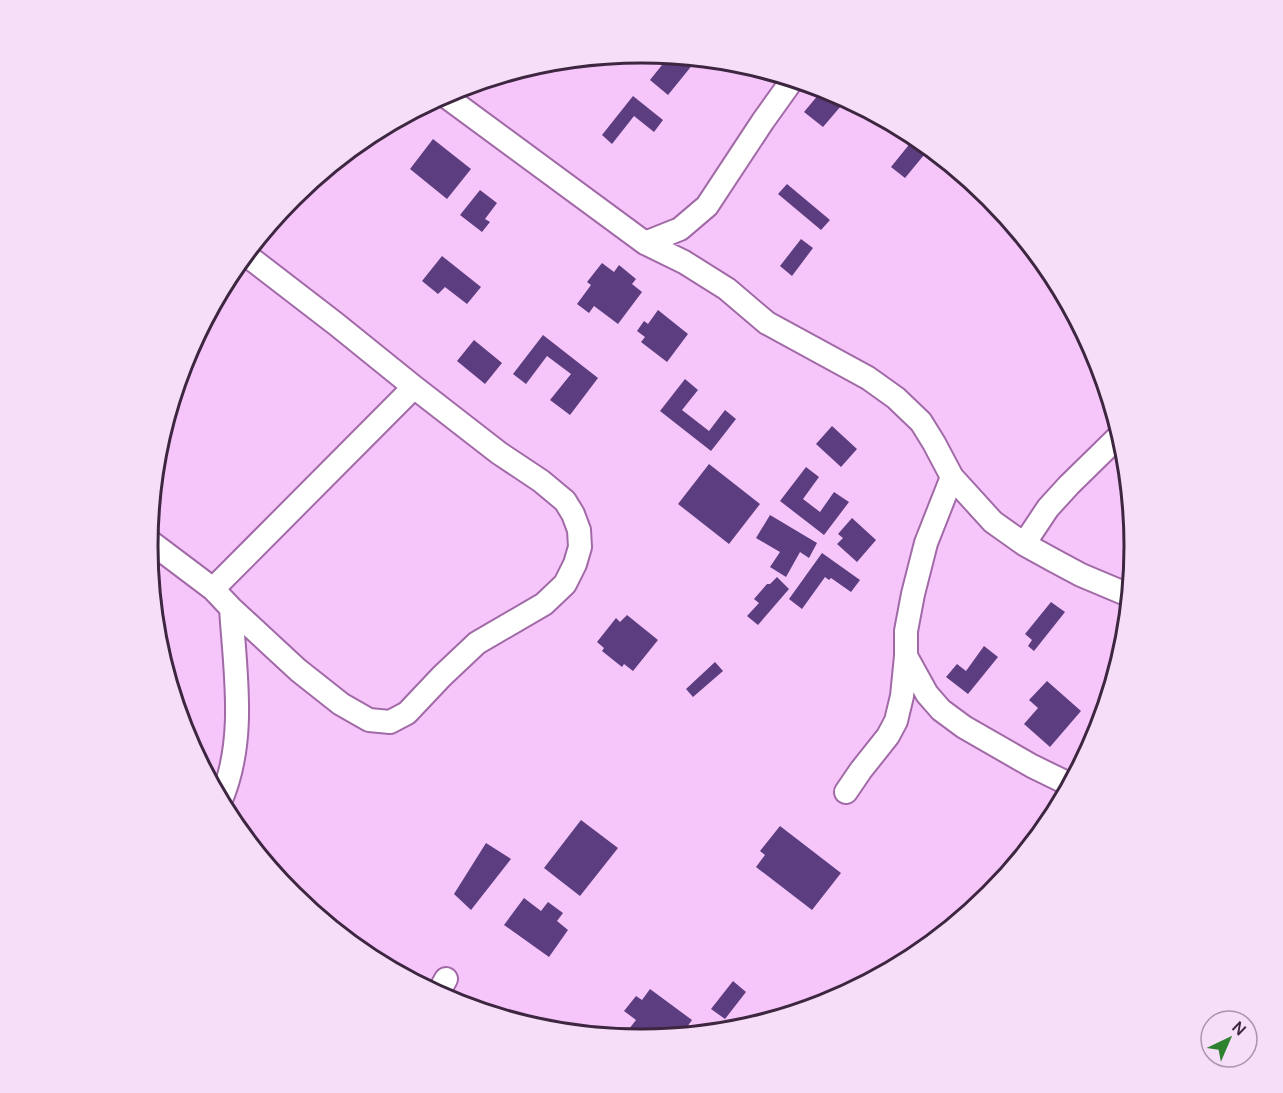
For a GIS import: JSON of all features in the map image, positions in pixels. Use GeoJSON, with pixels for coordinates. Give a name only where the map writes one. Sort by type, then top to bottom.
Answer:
{"type":"FeatureCollection","features":[{"type":"Feature","properties":{"kind":"street"},"geometry":{"type":"LineString","coordinates":[[645,243],[680,229],[707,206],[788,86]]}},
{"type":"Feature","properties":{"kind":"street"},"geometry":{"type":"LineString","coordinates":[[453,101],[645,243],[684,262],[727,289],[767,323],[868,378],[896,398],[921,422],[952,477],[993,522],[1024,544],[1081,575],[1123,592]]}},
{"type":"Feature","properties":{"kind":"street"},"geometry":{"type":"LineString","coordinates":[[158,548],[213,589],[298,670],[340,704],[369,720],[390,722],[407,713],[477,643],[544,604],[565,584],[575,564],[580,547],[579,530],[565,501],[541,481],[499,453],[252,260]]}},
{"type":"Feature","properties":{"kind":"street"},"geometry":{"type":"LineString","coordinates":[[213,589],[414,387]]}},
{"type":"Feature","properties":{"kind":"street"},"geometry":{"type":"LineString","coordinates":[[1024,544],[1048,508],[1114,441]]}},
{"type":"Feature","properties":{"kind":"street"},"geometry":{"type":"LineString","coordinates":[[846,792],[888,736],[896,721],[902,696],[906,631],[913,594],[926,543],[952,477]]}},
{"type":"Feature","properties":{"kind":"street"},"geometry":{"type":"LineString","coordinates":[[225,791],[234,756],[238,716],[231,608]]}},
{"type":"Feature","properties":{"kind":"street"},"geometry":{"type":"LineString","coordinates":[[906,656],[927,694],[941,710],[974,733],[1064,781]]}},
{"type":"Feature","properties":{"kind":"building"},"geometry":{"type":"Polygon","coordinates":[[[663,64],[692,66],[668,95],[650,80],[663,64]]]}},
{"type":"Feature","properties":{"kind":"building"},"geometry":{"type":"Polygon","coordinates":[[[633,96],[663,120],[654,132],[634,116],[612,144],[602,135],[633,96]]]}},
{"type":"Feature","properties":{"kind":"building"},"geometry":{"type":"Polygon","coordinates":[[[817,96],[841,106],[823,127],[804,112],[817,96]]]}},
{"type":"Feature","properties":{"kind":"building"},"geometry":{"type":"Polygon","coordinates":[[[433,139],[471,169],[447,199],[410,169],[433,139]]]}},
{"type":"Feature","properties":{"kind":"building"},"geometry":{"type":"Polygon","coordinates":[[[910,144],[935,163],[924,155],[905,178],[891,167],[910,144]]]}},
{"type":"Feature","properties":{"kind":"building"},"geometry":{"type":"Polygon","coordinates":[[[787,184],[830,220],[821,230],[778,194],[787,184]]]}},
{"type":"Feature","properties":{"kind":"building"},"geometry":{"type":"Polygon","coordinates":[[[480,190],[497,203],[485,219],[490,222],[482,232],[460,215],[480,190]]]}},
{"type":"Feature","properties":{"kind":"building"},"geometry":{"type":"Polygon","coordinates":[[[801,239],[813,248],[792,276],[780,266],[801,239]]]}},
{"type":"Feature","properties":{"kind":"building"},"geometry":{"type":"Polygon","coordinates":[[[442,256],[481,287],[467,304],[445,287],[438,294],[422,281],[442,256]]]}},
{"type":"Feature","properties":{"kind":"building"},"geometry":{"type":"Polygon","coordinates":[[[602,263],[614,272],[619,265],[636,279],[632,284],[642,292],[618,324],[594,306],[589,313],[577,304],[591,285],[587,282],[602,263]]]}},
{"type":"Feature","properties":{"kind":"building"},"geometry":{"type":"Polygon","coordinates":[[[658,310],[688,334],[667,362],[641,342],[645,337],[637,331],[644,321],[648,324],[658,310]]]}},
{"type":"Feature","properties":{"kind":"building"},"geometry":{"type":"Polygon","coordinates":[[[543,335],[598,378],[570,415],[550,400],[571,374],[547,356],[526,384],[513,374],[543,335]]]}},
{"type":"Feature","properties":{"kind":"building"},"geometry":{"type":"Polygon","coordinates":[[[474,340],[502,363],[485,384],[457,361],[474,340]]]}},
{"type":"Feature","properties":{"kind":"building"},"geometry":{"type":"Polygon","coordinates":[[[685,379],[698,390],[682,410],[709,431],[725,410],[736,419],[711,451],[660,411],[685,379]]]}},
{"type":"Feature","properties":{"kind":"building"},"geometry":{"type":"Polygon","coordinates":[[[832,426],[857,449],[841,467],[816,444],[832,426]]]}},
{"type":"Feature","properties":{"kind":"building"},"geometry":{"type":"Polygon","coordinates":[[[709,464],[760,504],[729,544],[678,504],[709,464]]]}},
{"type":"Feature","properties":{"kind":"building"},"geometry":{"type":"Polygon","coordinates":[[[806,467],[819,477],[803,499],[820,512],[834,492],[849,502],[824,535],[780,501],[806,467]]]}},
{"type":"Feature","properties":{"kind":"building"},"geometry":{"type":"Polygon","coordinates":[[[770,515],[817,543],[809,558],[800,552],[786,577],[770,567],[780,552],[756,538],[770,515]]]}},
{"type":"Feature","properties":{"kind":"building"},"geometry":{"type":"Polygon","coordinates":[[[852,518],[876,540],[857,562],[837,544],[843,538],[838,534],[852,518]]]}},
{"type":"Feature","properties":{"kind":"building"},"geometry":{"type":"Polygon","coordinates":[[[822,553],[860,580],[851,592],[831,578],[829,580],[825,577],[802,609],[789,599],[822,553]]]}},
{"type":"Feature","properties":{"kind":"building"},"geometry":{"type":"Polygon","coordinates":[[[777,577],[789,589],[758,625],[747,616],[759,603],[754,599],[767,584],[777,577]]]}},
{"type":"Feature","properties":{"kind":"building"},"geometry":{"type":"Polygon","coordinates":[[[1051,602],[1065,612],[1034,651],[1028,646],[1032,640],[1025,634],[1051,602]]]}},
{"type":"Feature","properties":{"kind":"building"},"geometry":{"type":"Polygon","coordinates":[[[627,615],[658,640],[633,671],[624,664],[622,667],[602,651],[604,648],[597,642],[616,618],[620,622],[627,615]]]}},
{"type":"Feature","properties":{"kind":"building"},"geometry":{"type":"Polygon","coordinates":[[[984,646],[998,657],[968,694],[946,677],[957,664],[966,671],[984,646]]]}},
{"type":"Feature","properties":{"kind":"building"},"geometry":{"type":"Polygon","coordinates":[[[715,662],[723,671],[693,697],[686,689],[715,662]]]}},
{"type":"Feature","properties":{"kind":"building"},"geometry":{"type":"Polygon","coordinates":[[[1047,681],[1081,711],[1050,747],[1024,724],[1038,708],[1029,700],[1047,681]]]}},
{"type":"Feature","properties":{"kind":"building"},"geometry":{"type":"Polygon","coordinates":[[[581,820],[618,848],[580,896],[544,868],[581,820]]]}},
{"type":"Feature","properties":{"kind":"building"},"geometry":{"type":"Polygon","coordinates":[[[780,826],[841,873],[812,910],[756,867],[765,855],[760,851],[780,826]]]}},
{"type":"Feature","properties":{"kind":"building"},"geometry":{"type":"Polygon","coordinates":[[[486,843],[511,859],[471,910],[454,894],[486,843]]]}},
{"type":"Feature","properties":{"kind":"building"},"geometry":{"type":"Polygon","coordinates":[[[524,898],[541,911],[548,902],[563,913],[557,921],[568,930],[549,957],[504,925],[524,898]]]}},
{"type":"Feature","properties":{"kind":"building"},"geometry":{"type":"Polygon","coordinates":[[[733,981],[746,992],[725,1019],[711,1009],[733,981]]]}},
{"type":"Feature","properties":{"kind":"building"},"geometry":{"type":"Polygon","coordinates":[[[650,989],[692,1020],[687,1028],[630,1030],[636,1020],[624,1011],[636,996],[642,1000],[650,989]]]}}]}
